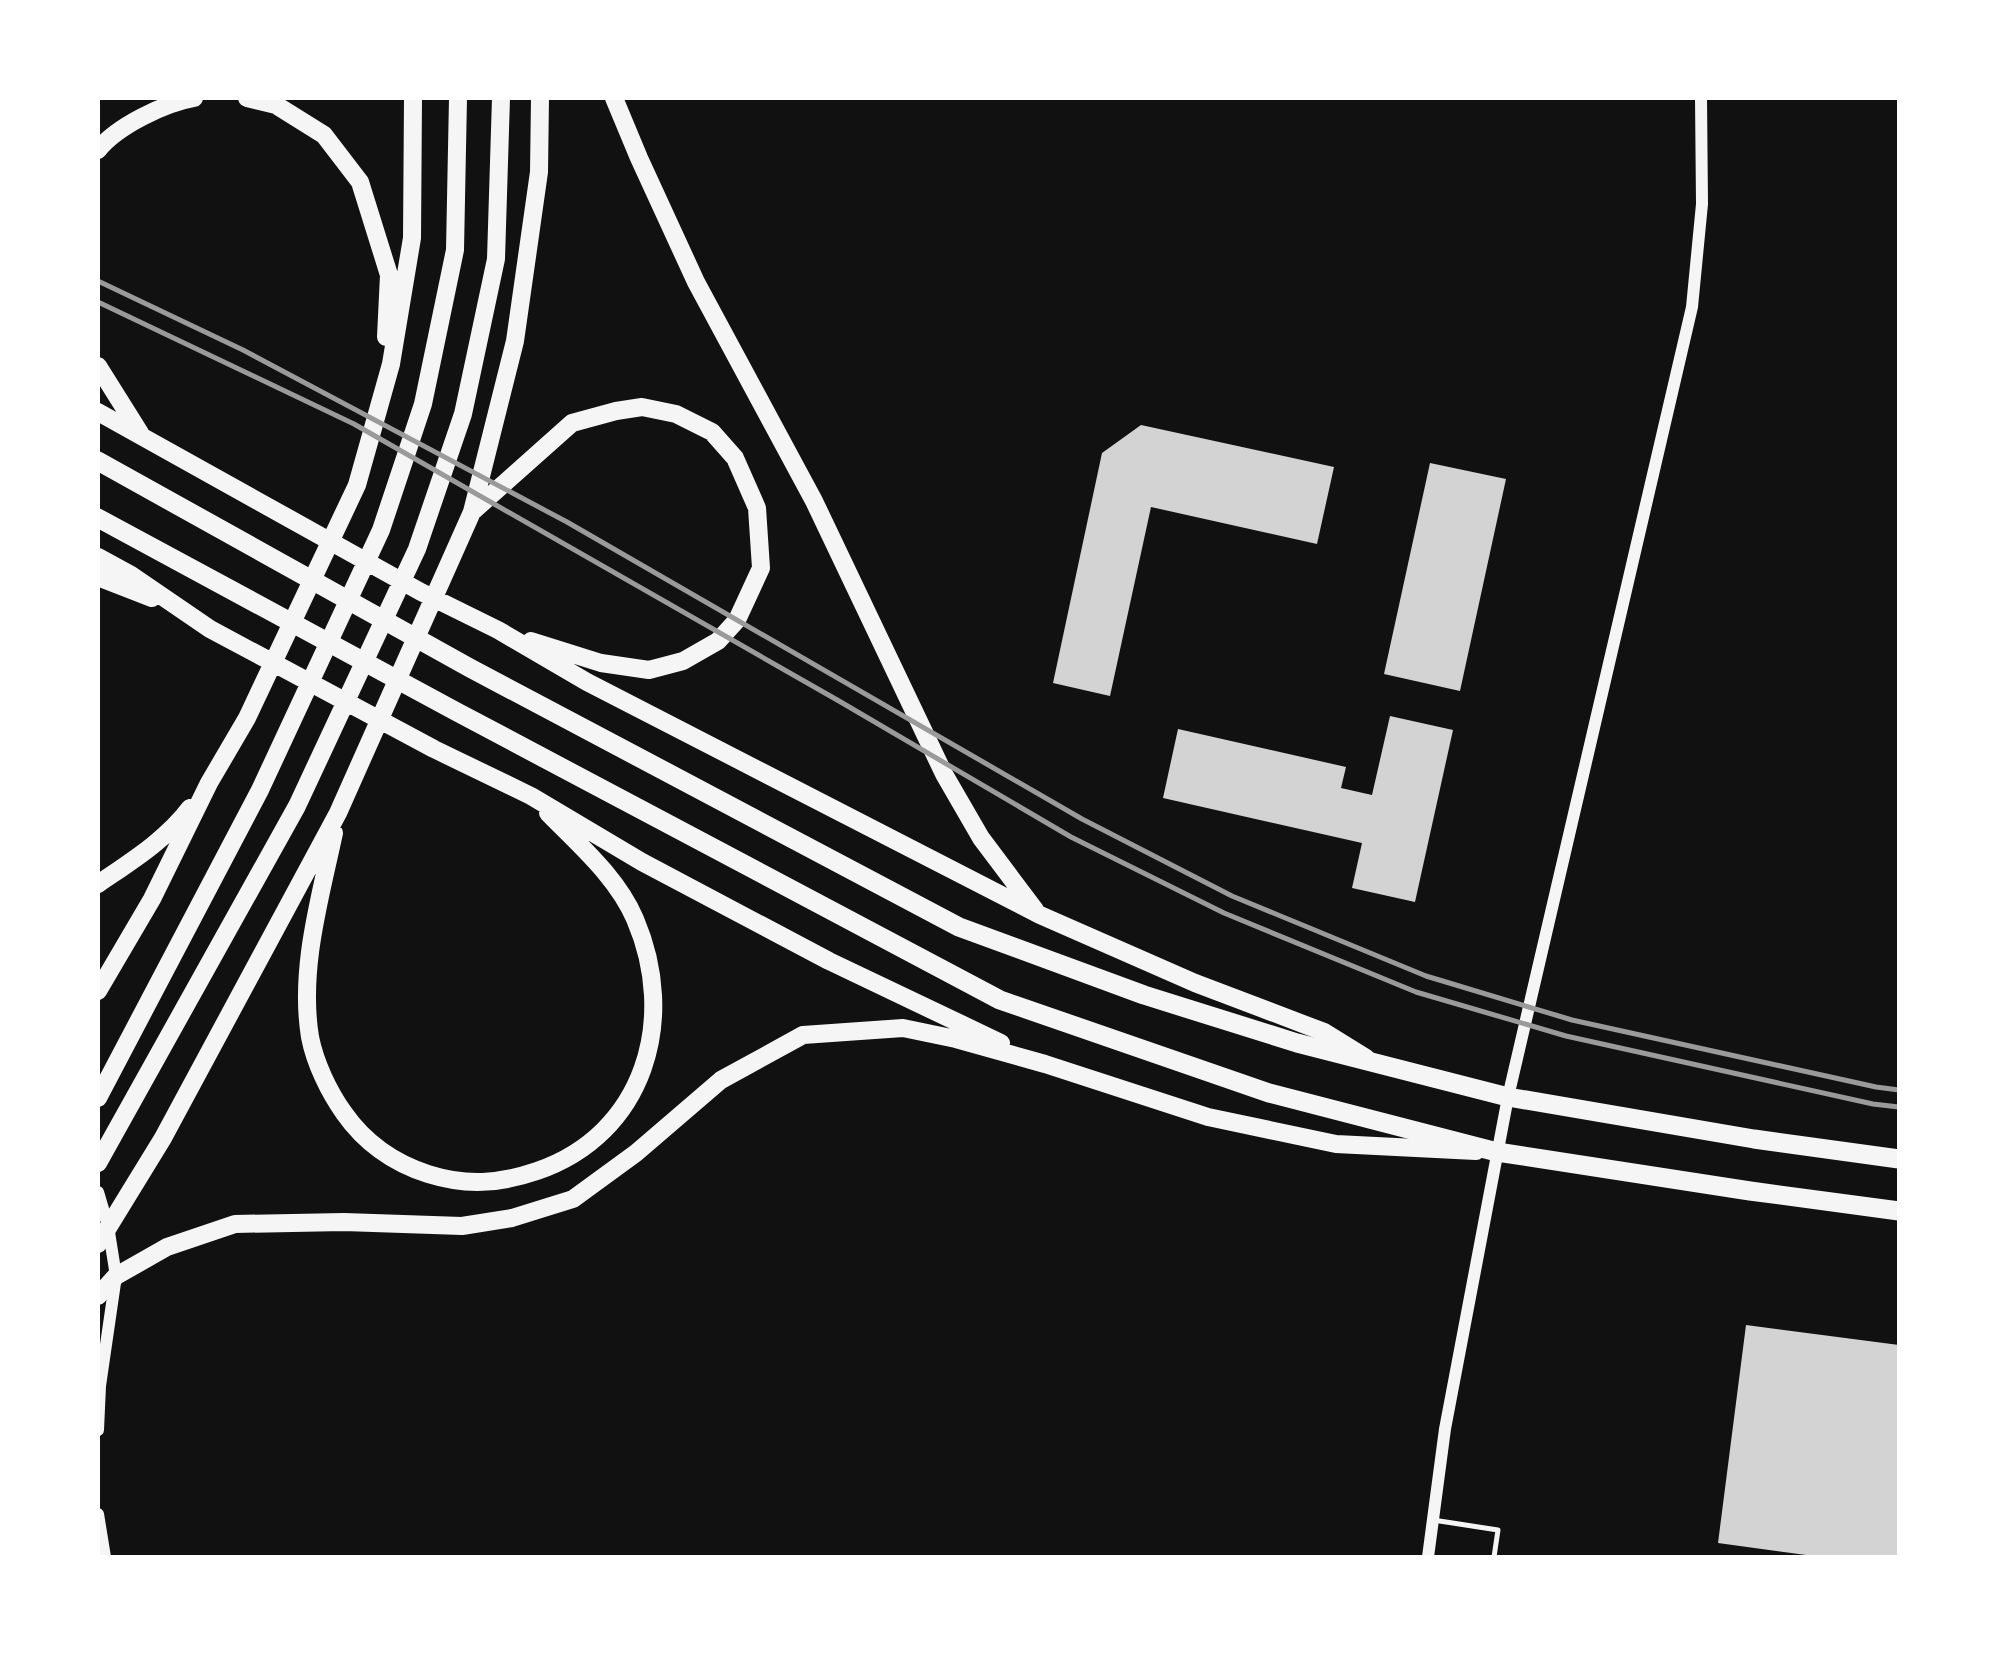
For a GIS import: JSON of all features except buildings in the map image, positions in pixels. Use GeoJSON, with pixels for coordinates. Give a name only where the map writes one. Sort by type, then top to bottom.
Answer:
{"type":"FeatureCollection","features":[{"type":"Feature","properties":{"kind":"highway"},"geometry":{"type":"LineString","coordinates":[[98,461],[470,668],[960,927],[1144,995],[1297,1043],[1508,1097],[1754,1139],[1899,1159]]}},
{"type":"Feature","properties":{"kind":"highway"},"geometry":{"type":"LineString","coordinates":[[98,518],[1000,1000],[1269,1093],[1497,1153],[1899,1212]]}},
{"type":"Feature","properties":{"kind":"main road"},"geometry":{"type":"LineString","coordinates":[[98,149],[105,140],[149,114],[177,101],[194,98]]}},
{"type":"Feature","properties":{"kind":"main road"},"geometry":{"type":"LineString","coordinates":[[247,98],[276,105],[324,135],[360,182],[389,275],[383,396]]}},
{"type":"Feature","properties":{"kind":"main road"},"geometry":{"type":"LineString","coordinates":[[98,992],[152,899],[209,783],[247,718],[357,485],[391,364],[412,238],[413,98]]}},
{"type":"Feature","properties":{"kind":"main road"},"geometry":{"type":"LineString","coordinates":[[98,1098],[260,790],[381,530],[423,404],[455,250],[458,98]]}},
{"type":"Feature","properties":{"kind":"main road"},"geometry":{"type":"LineString","coordinates":[[98,1163],[297,806],[417,550],[463,414],[496,259],[501,98]]}},
{"type":"Feature","properties":{"kind":"main road"},"geometry":{"type":"LineString","coordinates":[[98,1244],[163,1138],[338,813],[472,512],[515,341],[539,172],[540,98]]}},
{"type":"Feature","properties":{"kind":"main road"},"geometry":{"type":"LineString","coordinates":[[614,98],[696,282],[814,501],[944,774],[981,838],[1040,915]]}},
{"type":"Feature","properties":{"kind":"main road"},"geometry":{"type":"LineString","coordinates":[[98,366],[141,436]]}},
{"type":"Feature","properties":{"kind":"main road"},"geometry":{"type":"LineString","coordinates":[[472,512],[572,424],[616,411],[642,407],[676,414],[712,432],[735,458],[757,508],[761,568],[737,620],[718,641],[682,661],[649,670],[601,663],[498,631]]}},
{"type":"Feature","properties":{"kind":"main road"},"geometry":{"type":"LineString","coordinates":[[98,412],[587,682],[1040,915],[1195,983],[1324,1032],[1372,1062]]}},
{"type":"Feature","properties":{"kind":"main road"},"geometry":{"type":"LineString","coordinates":[[98,557],[131,575],[210,629],[434,749],[531,796],[642,862],[830,961],[1045,1064]]}},
{"type":"Feature","properties":{"kind":"main road"},"geometry":{"type":"LineString","coordinates":[[98,577],[175,607]]}},
{"type":"Feature","properties":{"kind":"main road"},"geometry":{"type":"LineString","coordinates":[[98,884],[138,857],[181,820],[209,783]]}},
{"type":"Feature","properties":{"kind":"main road"},"geometry":{"type":"LineString","coordinates":[[338,813],[311,942],[306,1008],[311,1040],[321,1070],[335,1100],[355,1129],[386,1155],[413,1169],[452,1182],[484,1182],[519,1177],[556,1165],[588,1145],[614,1120],[635,1087],[646,1063],[652,1033],[655,1004],[652,975],[634,918],[607,874],[531,796]]}},
{"type":"Feature","properties":{"kind":"main road"},"geometry":{"type":"LineString","coordinates":[[98,1296],[116,1276],[167,1247],[235,1224],[344,1222],[462,1226],[512,1219],[573,1199],[636,1153],[721,1080],[803,1035],[902,1028],[956,1039],[1045,1064],[1208,1117],[1336,1144],[1497,1153]]}},
{"type":"Feature","properties":{"kind":"street"},"geometry":{"type":"LineString","coordinates":[[1428,1557],[1445,1429],[1508,1097],[1692,307],[1702,204],[1701,98]]}},
{"type":"Feature","properties":{"kind":"street"},"geometry":{"type":"LineString","coordinates":[[98,1192],[108,1226],[116,1276],[100,1386],[98,1430]]}},
{"type":"Feature","properties":{"kind":"street"},"geometry":{"type":"LineString","coordinates":[[98,1514],[105,1557]]}},
{"type":"Feature","properties":{"kind":"lane"},"geometry":{"type":"LineString","coordinates":[[1433,1520],[1498,1530],[1494,1557]]}},
{"type":"Feature","properties":{"kind":"railway"},"geometry":{"type":"LineString","coordinates":[[98,281],[243,350],[567,522],[1082,819],[1232,896],[1426,976],[1572,1020],[1899,1090]]}},
{"type":"Feature","properties":{"kind":"railway"},"geometry":{"type":"LineString","coordinates":[[98,302],[354,424],[1071,837],[1224,913],[1416,992],[1566,1036],[1873,1104],[1899,1107]]}}]}
